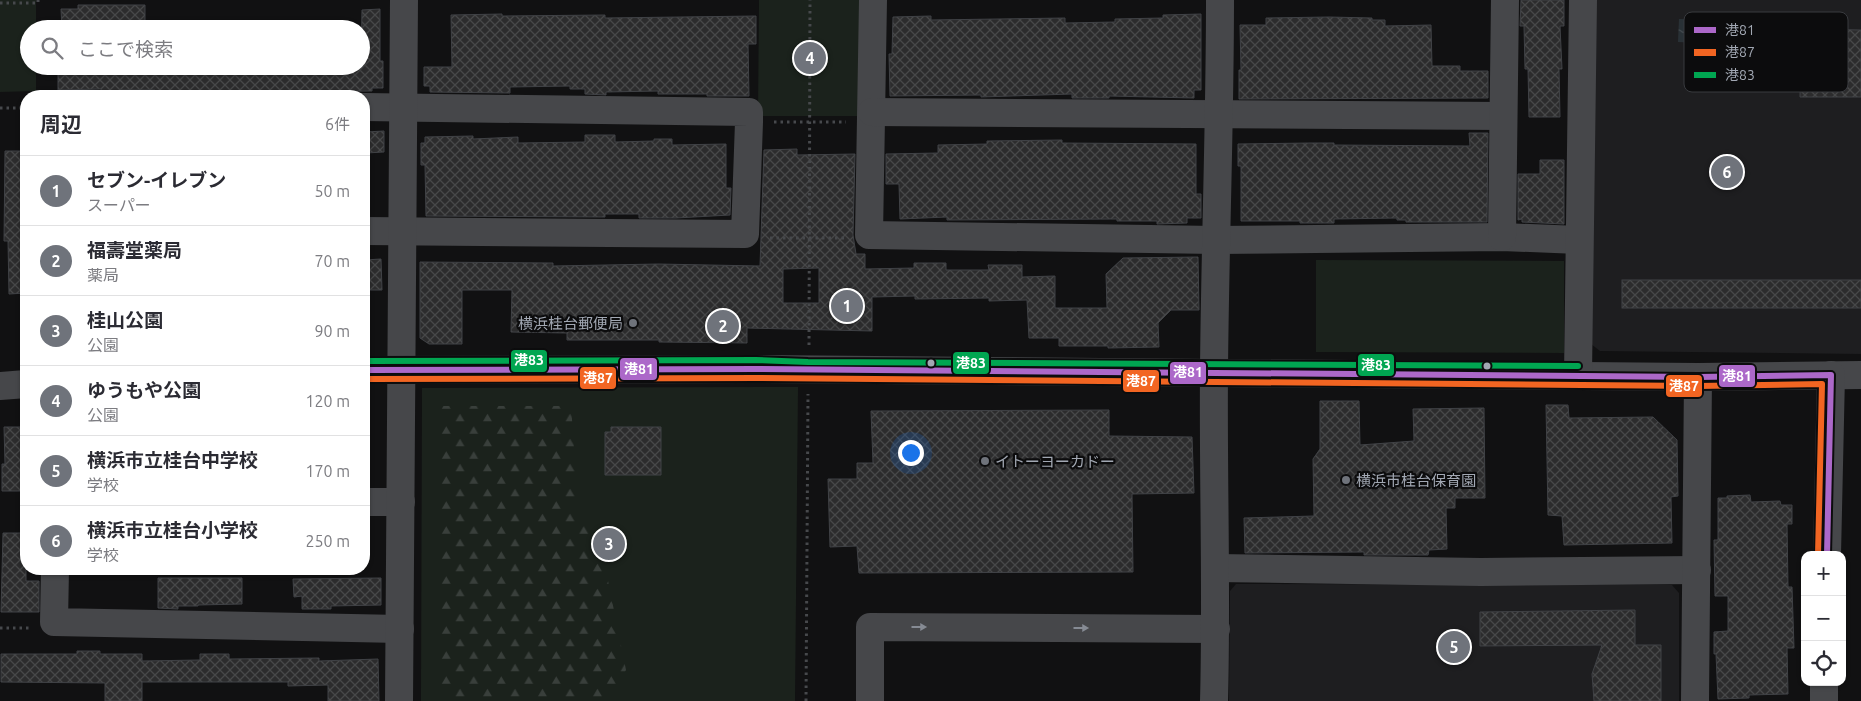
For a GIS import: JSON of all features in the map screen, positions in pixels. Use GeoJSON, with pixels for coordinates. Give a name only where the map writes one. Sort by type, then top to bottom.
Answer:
{"type":"FeatureCollection","features":[{"type":"Feature","properties":{"kind":"street"},"geometry":{"type":"LineString","coordinates":[[399,701],[404,0]]}},
{"type":"Feature","properties":{"kind":"street"},"geometry":{"type":"LineString","coordinates":[[873,0],[869,235],[1216,240],[1502,238],[1579,240]]}},
{"type":"Feature","properties":{"kind":"street"},"geometry":{"type":"LineString","coordinates":[[1214,701],[1216,629],[1214,374],[1220,115],[1220,0]]}},
{"type":"Feature","properties":{"kind":"street"},"geometry":{"type":"LineString","coordinates":[[1502,238],[1505,0]]}},
{"type":"Feature","properties":{"kind":"street"},"geometry":{"type":"LineString","coordinates":[[1578,375],[1583,0]]}},
{"type":"Feature","properties":{"kind":"street"},"geometry":{"type":"LineString","coordinates":[[370,107],[749,112],[745,234],[370,231]]}},
{"type":"Feature","properties":{"kind":"street"},"geometry":{"type":"LineString","coordinates":[[872,117],[1503,116]]}},
{"type":"Feature","properties":{"kind":"street"},"geometry":{"type":"LineString","coordinates":[[370,370],[756,369],[1214,374],[1578,375],[1698,378],[1861,375]]}},
{"type":"Feature","properties":{"kind":"street"},"geometry":{"type":"LineString","coordinates":[[1827,551],[1831,375]]}},
{"type":"Feature","properties":{"kind":"street"},"geometry":{"type":"LineString","coordinates":[[1695,701],[1698,378]]}},
{"type":"Feature","properties":{"kind":"street"},"geometry":{"type":"LineString","coordinates":[[0,386],[20,384]]}},
{"type":"Feature","properties":{"kind":"street"},"geometry":{"type":"LineString","coordinates":[[370,502],[401,502]]}},
{"type":"Feature","properties":{"kind":"street"},"geometry":{"type":"LineString","coordinates":[[1215,568],[1481,572],[1696,570]]}},
{"type":"Feature","properties":{"kind":"street"},"geometry":{"type":"LineString","coordinates":[[55,575],[54,622],[400,629]]}},
{"type":"Feature","properties":{"kind":"street"},"geometry":{"type":"LineString","coordinates":[[870,701],[870,627],[1216,629]]}},
{"type":"Feature","properties":{"kind":"street"},"geometry":{"type":"LineString","coordinates":[[1824,686],[1824,701]]}},
{"type":"Feature","properties":{"kind":"path"},"geometry":{"type":"LineString","coordinates":[[0,3],[38,3],[38,0]]}},
{"type":"Feature","properties":{"kind":"path"},"geometry":{"type":"LineString","coordinates":[[806,701],[810,0]]}},
{"type":"Feature","properties":{"kind":"path"},"geometry":{"type":"LineString","coordinates":[[0,108],[20,108]]}},
{"type":"Feature","properties":{"kind":"path"},"geometry":{"type":"LineString","coordinates":[[749,122],[810,122],[872,117]]}},
{"type":"Feature","properties":{"kind":"path"},"geometry":{"type":"LineString","coordinates":[[745,234],[754,238],[862,238],[869,235]]}},
{"type":"Feature","properties":{"kind":"shaded area"},"geometry":{"type":"Polygon","coordinates":[[[1594,0],[1861,0],[1861,354],[1600,351],[1591,344],[1594,0]]]}},
{"type":"Feature","properties":{"kind":"shaded area"},"geometry":{"type":"Polygon","coordinates":[[[1236,584],[1672,585],[1679,593],[1679,701],[1229,701],[1230,591],[1236,584]]]}},
{"type":"Feature","properties":{"kind":"green space"},"geometry":{"type":"Polygon","coordinates":[[[0,0],[36,0],[36,20],[20,20],[20,75],[36,75],[36,90],[0,92],[0,0]]]}},
{"type":"Feature","properties":{"kind":"green space"},"geometry":{"type":"Polygon","coordinates":[[[759,0],[862,0],[860,116],[758,116],[759,0]]]}},
{"type":"Feature","properties":{"kind":"green space"},"geometry":{"type":"Polygon","coordinates":[[[1316,260],[1564,261],[1564,353],[1316,352],[1316,260]]]}},
{"type":"Feature","properties":{"kind":"green space"},"geometry":{"type":"Polygon","coordinates":[[[798,387],[795,701],[421,701],[422,388],[798,387]]]}},
{"type":"Feature","properties":{"kind":"green space"},"geometry":{"type":"Polygon","coordinates":[[[437,406],[571,406],[579,515],[600,541],[626,670],[607,701],[439,701],[437,406]]]}},
{"type":"Feature","properties":{"kind":"water"},"geometry":{"type":"Polygon","coordinates":[[[1679,19],[1684,19],[1684,42],[1678,42],[1679,19]]]}},
{"type":"Feature","properties":{"kind":"building"},"geometry":{"type":"Polygon","coordinates":[[[1521,0],[1564,0],[1564,26],[1560,26],[1562,69],[1559,69],[1560,117],[1529,117],[1528,69],[1525,69],[1524,26],[1520,26],[1521,0]]]}},
{"type":"Feature","properties":{"kind":"building"},"geometry":{"type":"Polygon","coordinates":[[[78,5],[145,5],[145,20],[62,20],[61,9],[78,9],[78,5]]]}},
{"type":"Feature","properties":{"kind":"building"},"geometry":{"type":"Polygon","coordinates":[[[380,9],[380,61],[383,61],[383,88],[372,88],[372,91],[58,90],[58,75],[370,75],[370,20],[362,20],[362,10],[380,9]]]}},
{"type":"Feature","properties":{"kind":"building"},"geometry":{"type":"Polygon","coordinates":[[[502,14],[502,16],[605,15],[605,18],[756,16],[756,44],[748,44],[749,96],[658,94],[658,91],[606,92],[606,95],[585,94],[585,89],[570,89],[570,86],[510,87],[510,93],[430,92],[430,86],[424,86],[424,67],[452,67],[451,15],[502,14]]]}},
{"type":"Feature","properties":{"kind":"building"},"geometry":{"type":"Polygon","coordinates":[[[1201,14],[1201,90],[1194,90],[1194,98],[1109,96],[1109,98],[1072,98],[1072,94],[981,97],[981,95],[890,96],[889,54],[892,54],[893,17],[931,16],[931,20],[1065,18],[1065,23],[1115,22],[1115,19],[1163,18],[1163,15],[1201,14]]]}},
{"type":"Feature","properties":{"kind":"building"},"geometry":{"type":"Polygon","coordinates":[[[1329,17],[1385,20],[1385,26],[1431,25],[1432,66],[1460,66],[1460,71],[1488,71],[1488,98],[1239,99],[1239,70],[1241,70],[1240,25],[1266,25],[1266,18],[1329,17]]]}},
{"type":"Feature","properties":{"kind":"building"},"geometry":{"type":"Polygon","coordinates":[[[1848,30],[1861,30],[1861,97],[1800,97],[1800,92],[1848,92],[1848,30]]]}},
{"type":"Feature","properties":{"kind":"building"},"geometry":{"type":"Polygon","coordinates":[[[384,131],[384,152],[370,153],[370,132],[384,131]]]}},
{"type":"Feature","properties":{"kind":"building"},"geometry":{"type":"Polygon","coordinates":[[[1469,133],[1488,133],[1487,222],[1406,222],[1406,220],[1397,220],[1397,218],[1334,219],[1334,223],[1241,221],[1241,166],[1238,166],[1238,144],[1334,143],[1334,145],[1470,146],[1469,133]]]}},
{"type":"Feature","properties":{"kind":"building"},"geometry":{"type":"Polygon","coordinates":[[[585,135],[615,135],[615,142],[672,139],[672,145],[726,144],[726,188],[731,188],[730,215],[676,218],[639,218],[639,214],[605,214],[605,217],[426,216],[425,165],[421,165],[421,143],[425,143],[425,137],[473,136],[473,139],[518,137],[518,143],[585,142],[585,135]]]}},
{"type":"Feature","properties":{"kind":"building"},"geometry":{"type":"Polygon","coordinates":[[[1062,140],[1062,143],[1196,144],[1196,194],[1201,194],[1201,218],[1187,218],[1187,223],[1157,224],[1157,221],[1117,221],[1117,219],[947,220],[947,217],[900,219],[899,184],[886,184],[886,154],[938,153],[938,145],[987,144],[987,141],[1062,140]]]}},
{"type":"Feature","properties":{"kind":"building"},"geometry":{"type":"Polygon","coordinates":[[[797,149],[797,155],[855,154],[853,235],[856,254],[865,254],[865,269],[914,268],[914,263],[946,263],[946,270],[989,270],[988,265],[1022,265],[1022,277],[1055,276],[1055,308],[1107,308],[1106,274],[1123,258],[1198,257],[1199,310],[1171,310],[1158,323],[1159,347],[1108,348],[1108,346],[1059,346],[1059,338],[1029,338],[1027,300],[989,301],[989,298],[915,299],[915,296],[872,297],[872,331],[747,328],[747,343],[659,342],[659,340],[567,340],[567,333],[511,332],[512,290],[462,290],[462,344],[429,344],[420,338],[420,262],[553,263],[553,266],[658,264],[760,266],[764,150],[797,149]],[[819,268],[783,269],[783,303],[819,303],[819,268]]]}},
{"type":"Feature","properties":{"kind":"building"},"geometry":{"type":"Polygon","coordinates":[[[5,151],[20,151],[20,293],[9,294],[8,241],[4,241],[5,151]]]}},
{"type":"Feature","properties":{"kind":"building"},"geometry":{"type":"Polygon","coordinates":[[[1540,160],[1564,160],[1564,224],[1522,222],[1522,219],[1518,220],[1518,174],[1540,174],[1540,160]]]}},
{"type":"Feature","properties":{"kind":"building"},"geometry":{"type":"Polygon","coordinates":[[[381,259],[382,290],[370,290],[370,260],[381,259]]]}},
{"type":"Feature","properties":{"kind":"building"},"geometry":{"type":"Polygon","coordinates":[[[1622,280],[1861,280],[1861,308],[1622,308],[1622,280]]]}},
{"type":"Feature","properties":{"kind":"building"},"geometry":{"type":"Polygon","coordinates":[[[1320,401],[1359,401],[1360,445],[1414,441],[1413,409],[1484,408],[1485,498],[1455,498],[1455,508],[1446,508],[1447,549],[1429,550],[1428,555],[1364,555],[1364,552],[1245,553],[1244,518],[1314,516],[1313,459],[1320,449],[1320,401]]]}},
{"type":"Feature","properties":{"kind":"building"},"geometry":{"type":"Polygon","coordinates":[[[1546,405],[1568,405],[1569,418],[1653,417],[1677,440],[1678,496],[1671,497],[1672,543],[1564,545],[1562,516],[1548,515],[1546,405]]]}},
{"type":"Feature","properties":{"kind":"building"},"geometry":{"type":"Polygon","coordinates":[[[1109,410],[1109,436],[1192,437],[1194,493],[1132,494],[1133,572],[859,573],[857,546],[830,547],[828,479],[857,479],[857,463],[873,463],[871,411],[1109,410]]]}},
{"type":"Feature","properties":{"kind":"building"},"geometry":{"type":"Polygon","coordinates":[[[4,427],[20,427],[20,491],[2,491],[2,464],[5,464],[4,427]]]}},
{"type":"Feature","properties":{"kind":"building"},"geometry":{"type":"Polygon","coordinates":[[[611,427],[661,427],[661,475],[605,475],[605,432],[611,432],[611,427]]]}},
{"type":"Feature","properties":{"kind":"building"},"geometry":{"type":"Polygon","coordinates":[[[1750,495],[1751,502],[1780,501],[1781,505],[1792,505],[1792,524],[1787,524],[1788,587],[1792,587],[1794,648],[1787,648],[1788,694],[1749,695],[1749,698],[1718,699],[1714,632],[1728,631],[1728,596],[1715,596],[1714,540],[1718,540],[1718,498],[1750,495]]]}},
{"type":"Feature","properties":{"kind":"building"},"geometry":{"type":"Polygon","coordinates":[[[3,533],[20,533],[20,575],[26,575],[26,581],[39,581],[39,612],[1,612],[3,533]]]}},
{"type":"Feature","properties":{"kind":"building"},"geometry":{"type":"Polygon","coordinates":[[[158,578],[242,578],[242,604],[178,606],[178,609],[158,608],[158,578]]]}},
{"type":"Feature","properties":{"kind":"building"},"geometry":{"type":"Polygon","coordinates":[[[381,578],[381,605],[331,606],[331,609],[302,609],[302,596],[294,597],[293,579],[381,578]]]}},
{"type":"Feature","properties":{"kind":"building"},"geometry":{"type":"Polygon","coordinates":[[[1635,610],[1635,645],[1661,645],[1661,701],[1594,701],[1592,674],[1602,645],[1480,646],[1480,612],[1635,610]]]}},
{"type":"Feature","properties":{"kind":"building"},"geometry":{"type":"Polygon","coordinates":[[[77,651],[100,651],[100,654],[142,654],[142,661],[200,660],[200,654],[229,654],[229,659],[319,658],[319,661],[378,659],[379,701],[328,701],[328,685],[288,686],[288,682],[142,682],[142,701],[105,701],[105,683],[1,682],[1,654],[77,654],[77,651]]]}},
{"type":"Feature","properties":{"kind":"transit line","name":"港83"},"geometry":{"type":"LineString","coordinates":[[370,361],[756,360],[808,362],[1578,366]]}},
{"type":"Feature","properties":{"kind":"transit line","name":"港81"},"geometry":{"type":"LineString","coordinates":[[370,370],[756,369],[1698,377],[1831,375],[1827,551]]}},
{"type":"Feature","properties":{"kind":"transit line","name":"港87"},"geometry":{"type":"LineString","coordinates":[[370,379],[756,378],[1698,386],[1822,384],[1818,551]]}},
{"type":"Feature","properties":{"kind":"place","name":"ゆうもや公園"},"geometry":{"type":"Point","coordinates":[810,58]}},
{"type":"Feature","properties":{"kind":"place","name":"横浜市立桂台小学校"},"geometry":{"type":"Point","coordinates":[1727,172]}},
{"type":"Feature","properties":{"kind":"place","name":"セブン-イレブン"},"geometry":{"type":"Point","coordinates":[847,306]}},
{"type":"Feature","properties":{"kind":"place","name":"横浜桂台郵便局"},"geometry":{"type":"Point","coordinates":[633,323]}},
{"type":"Feature","properties":{"kind":"place","name":"福壽堂薬局"},"geometry":{"type":"Point","coordinates":[723,326]}},
{"type":"Feature","properties":{"kind":"place","name":"イトーヨーカドー"},"geometry":{"type":"Point","coordinates":[985,461]}},
{"type":"Feature","properties":{"kind":"place","name":"横浜市桂台保育園"},"geometry":{"type":"Point","coordinates":[1346,480]}},
{"type":"Feature","properties":{"kind":"place","name":"桂山公園"},"geometry":{"type":"Point","coordinates":[609,544]}},
{"type":"Feature","properties":{"kind":"place","name":"横浜市立桂台中学校"},"geometry":{"type":"Point","coordinates":[1454,647]}}]}
